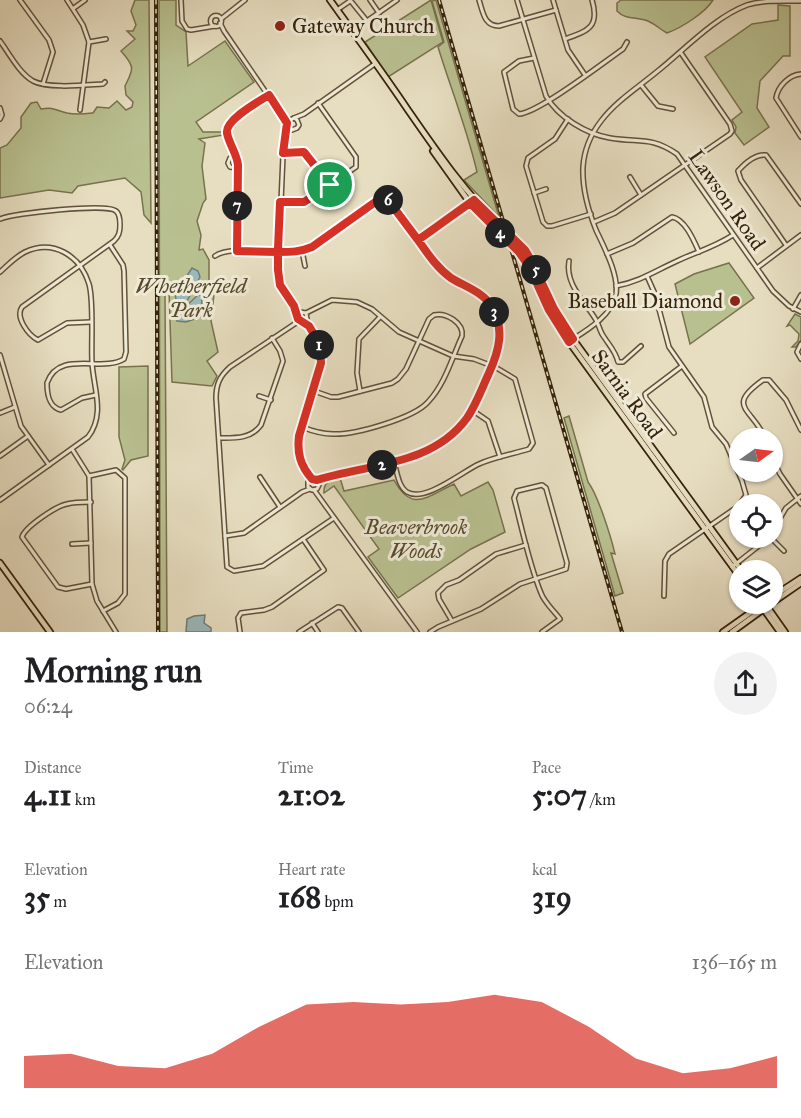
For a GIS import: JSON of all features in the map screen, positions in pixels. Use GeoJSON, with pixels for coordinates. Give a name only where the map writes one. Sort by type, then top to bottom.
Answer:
{"type":"FeatureCollection","features":[{"type":"Feature","properties":{"kind":"main road","name":"Sarnia Road"},"geometry":{"type":"LineString","coordinates":[[330,0],[376,63],[430,143],[435,155],[472,201],[519,252],[530,268],[549,310],[730,560]]}},
{"type":"Feature","properties":{"kind":"main road","name":"Sarnia Road"},"geometry":{"type":"LineString","coordinates":[[499,229],[517,241],[532,262],[571,340]]}},
{"type":"Feature","properties":{"kind":"main road"},"geometry":{"type":"LineString","coordinates":[[0,562],[50,632]]}},
{"type":"Feature","properties":{"kind":"main road"},"geometry":{"type":"LineString","coordinates":[[783,590],[801,578]]}},
{"type":"Feature","properties":{"kind":"main road"},"geometry":{"type":"LineString","coordinates":[[783,594],[801,583]]}},
{"type":"Feature","properties":{"kind":"main road"},"geometry":{"type":"LineString","coordinates":[[723,632],[751,614]]}},
{"type":"Feature","properties":{"kind":"main road"},"geometry":{"type":"LineString","coordinates":[[732,632],[754,614]]}},
{"type":"Feature","properties":{"kind":"main road"},"geometry":{"type":"LineString","coordinates":[[771,614],[780,632]]}},
{"type":"Feature","properties":{"kind":"main road"},"geometry":{"type":"LineString","coordinates":[[773,614],[785,632]]}},
{"type":"Feature","properties":{"kind":"street"},"geometry":{"type":"LineString","coordinates":[[20,0],[49,40],[53,52],[43,84]]}},
{"type":"Feature","properties":{"kind":"street"},"geometry":{"type":"LineString","coordinates":[[67,0],[83,25],[88,42],[80,110]]}},
{"type":"Feature","properties":{"kind":"street"},"geometry":{"type":"LineString","coordinates":[[74,8],[85,0]]}},
{"type":"Feature","properties":{"kind":"street"},"geometry":{"type":"LineString","coordinates":[[181,0],[182,21],[185,28],[191,30],[206,28],[218,22],[245,0]]}},
{"type":"Feature","properties":{"kind":"street"},"geometry":{"type":"LineString","coordinates":[[337,10],[350,0],[367,21],[390,2],[397,0]]}},
{"type":"Feature","properties":{"kind":"street"},"geometry":{"type":"LineString","coordinates":[[370,0],[379,13]]}},
{"type":"Feature","properties":{"kind":"street"},"geometry":{"type":"LineString","coordinates":[[479,0],[487,23],[492,26],[556,9]]}},
{"type":"Feature","properties":{"kind":"street","name":"Lawson Road"},"geometry":{"type":"LineString","coordinates":[[517,0],[548,100],[554,108],[593,133],[613,138],[655,142],[677,154],[773,291],[793,309],[801,312]]}},
{"type":"Feature","properties":{"kind":"street"},"geometry":{"type":"LineString","coordinates":[[553,0],[568,50],[585,75]]}},
{"type":"Feature","properties":{"kind":"street"},"geometry":{"type":"LineString","coordinates":[[565,39],[579,34],[594,22],[596,15],[592,0]]}},
{"type":"Feature","properties":{"kind":"street"},"geometry":{"type":"LineString","coordinates":[[571,340],[597,322],[610,309],[614,301],[616,286],[607,254],[591,214],[583,166],[593,133],[605,115],[701,35],[744,6],[764,1],[801,1]]}},
{"type":"Feature","properties":{"kind":"street"},"geometry":{"type":"LineString","coordinates":[[206,28],[213,16],[292,130]]}},
{"type":"Feature","properties":{"kind":"street"},"geometry":{"type":"LineString","coordinates":[[210,21],[218,22]]}},
{"type":"Feature","properties":{"kind":"street"},"geometry":{"type":"LineString","coordinates":[[88,42],[106,39]]}},
{"type":"Feature","properties":{"kind":"street"},"geometry":{"type":"LineString","coordinates":[[0,41],[23,73],[33,81],[43,84],[83,85],[105,82]]}},
{"type":"Feature","properties":{"kind":"street"},"geometry":{"type":"LineString","coordinates":[[534,58],[519,61],[504,72],[513,109],[522,114],[548,100],[623,49],[627,42]]}},
{"type":"Feature","properties":{"kind":"street"},"geometry":{"type":"LineString","coordinates":[[594,222],[615,213],[730,134],[732,127],[681,53]]}},
{"type":"Feature","properties":{"kind":"street"},"geometry":{"type":"LineString","coordinates":[[287,134],[297,128],[304,114],[376,63]]}},
{"type":"Feature","properties":{"kind":"street"},"geometry":{"type":"LineString","coordinates":[[801,74],[792,76],[776,94],[776,99],[801,137]]}},
{"type":"Feature","properties":{"kind":"street"},"geometry":{"type":"LineString","coordinates":[[641,85],[658,106],[673,109]]}},
{"type":"Feature","properties":{"kind":"street"},"geometry":{"type":"LineString","coordinates":[[237,251],[238,168],[227,133],[228,127],[232,120],[269,95]]}},
{"type":"Feature","properties":{"kind":"street"},"geometry":{"type":"LineString","coordinates":[[280,202],[304,202],[356,167],[358,160],[318,103]]}},
{"type":"Feature","properties":{"kind":"street"},"geometry":{"type":"LineString","coordinates":[[0,108],[2,115],[0,119]]}},
{"type":"Feature","properties":{"kind":"street"},"geometry":{"type":"LineString","coordinates":[[282,114],[293,118],[298,123]]}},
{"type":"Feature","properties":{"kind":"street"},"geometry":{"type":"LineString","coordinates":[[304,114],[293,118],[288,125],[283,153],[278,252],[280,285],[319,342],[321,355],[314,391],[299,436],[298,452],[310,481],[320,497],[417,632]]}},
{"type":"Feature","properties":{"kind":"street"},"geometry":{"type":"LineString","coordinates":[[568,119],[555,139],[528,158],[526,166],[543,222],[547,226],[591,214]]}},
{"type":"Feature","properties":{"kind":"street"},"geometry":{"type":"LineString","coordinates":[[283,153],[304,152],[330,185]]}},
{"type":"Feature","properties":{"kind":"street"},"geometry":{"type":"LineString","coordinates":[[786,245],[741,180],[738,171],[743,165],[761,154],[766,155],[801,204]]}},
{"type":"Feature","properties":{"kind":"street"},"geometry":{"type":"LineString","coordinates":[[236,156],[228,159],[228,163],[230,167],[238,168]]}},
{"type":"Feature","properties":{"kind":"street"},"geometry":{"type":"LineString","coordinates":[[630,177],[641,195]]}},
{"type":"Feature","properties":{"kind":"street"},"geometry":{"type":"LineString","coordinates":[[534,193],[546,189]]}},
{"type":"Feature","properties":{"kind":"street"},"geometry":{"type":"LineString","coordinates":[[214,256],[219,253],[237,251],[302,251],[312,247],[383,198],[388,200],[441,269],[478,293],[492,307],[499,325],[500,341],[492,366],[472,410],[459,427],[436,446],[419,454],[310,481],[303,492]]}},
{"type":"Feature","properties":{"kind":"street"},"geometry":{"type":"LineString","coordinates":[[418,240],[472,201]]}},
{"type":"Feature","properties":{"kind":"street"},"geometry":{"type":"LineString","coordinates":[[237,204],[228,210],[229,213],[237,215]]}},
{"type":"Feature","properties":{"kind":"street"},"geometry":{"type":"LineString","coordinates":[[0,219],[59,209],[113,210],[118,214],[120,232],[110,245],[22,307],[18,313],[34,338],[39,339],[67,323],[91,322]]}},
{"type":"Feature","properties":{"kind":"street"},"geometry":{"type":"LineString","coordinates":[[607,254],[633,243],[672,217],[680,221],[699,252]]}},
{"type":"Feature","properties":{"kind":"street"},"geometry":{"type":"LineString","coordinates":[[616,286],[630,283],[717,246],[733,235]]}},
{"type":"Feature","properties":{"kind":"street"},"geometry":{"type":"LineString","coordinates":[[757,268],[801,235]]}},
{"type":"Feature","properties":{"kind":"street"},"geometry":{"type":"LineString","coordinates":[[96,395],[82,398],[62,410],[51,405],[47,389],[48,379],[61,368],[73,363],[116,363],[121,362],[125,356],[124,271],[123,265],[110,245]]}},
{"type":"Feature","properties":{"kind":"street"},"geometry":{"type":"LineString","coordinates":[[0,272],[27,251],[47,247],[68,254],[79,266],[90,288],[92,363],[98,410],[94,428],[88,436],[0,500]]}},
{"type":"Feature","properties":{"kind":"street"},"geometry":{"type":"LineString","coordinates":[[302,251],[305,266]]}},
{"type":"Feature","properties":{"kind":"street"},"geometry":{"type":"LineString","coordinates":[[569,261],[567,271],[573,288],[597,322],[618,362],[628,359],[641,346]]}},
{"type":"Feature","properties":{"kind":"street"},"geometry":{"type":"LineString","coordinates":[[646,276],[655,294],[669,347],[704,397],[712,427],[726,444],[746,494]]}},
{"type":"Feature","properties":{"kind":"street"},"geometry":{"type":"LineString","coordinates":[[793,309],[801,295]]}},
{"type":"Feature","properties":{"kind":"street"},"geometry":{"type":"LineString","coordinates":[[334,518],[263,566],[234,571],[230,570],[225,563],[216,393],[221,377],[230,367],[311,311],[332,300],[344,300],[363,304],[399,333],[453,356],[474,359],[492,366],[504,371],[514,379],[532,443],[529,449],[479,464],[447,483],[417,494],[408,493],[404,489],[394,462]]}},
{"type":"Feature","properties":{"kind":"street"},"geometry":{"type":"LineString","coordinates":[[302,427],[335,435],[409,416],[428,403],[438,391],[463,329],[461,325],[438,314],[431,317],[406,369],[398,379],[331,397],[314,391]]}},
{"type":"Feature","properties":{"kind":"street"},"geometry":{"type":"LineString","coordinates":[[360,391],[357,373],[359,339],[380,317]]}},
{"type":"Feature","properties":{"kind":"street"},"geometry":{"type":"LineString","coordinates":[[219,438],[241,437],[256,431],[271,400],[283,361],[272,338]]}},
{"type":"Feature","properties":{"kind":"street"},"geometry":{"type":"LineString","coordinates":[[801,344],[797,352],[801,359]]}},
{"type":"Feature","properties":{"kind":"street"},"geometry":{"type":"LineString","coordinates":[[0,355],[21,426],[49,465]]}},
{"type":"Feature","properties":{"kind":"street"},"geometry":{"type":"LineString","coordinates":[[674,433],[645,394],[682,366]]}},
{"type":"Feature","properties":{"kind":"street"},"geometry":{"type":"LineString","coordinates":[[0,371],[6,370]]}},
{"type":"Feature","properties":{"kind":"street"},"geometry":{"type":"LineString","coordinates":[[759,428],[743,406],[742,401],[745,395],[763,380],[769,380],[786,400],[801,429]]}},
{"type":"Feature","properties":{"kind":"street"},"geometry":{"type":"LineString","coordinates":[[259,396],[271,400]]}},
{"type":"Feature","properties":{"kind":"street"},"geometry":{"type":"LineString","coordinates":[[0,413],[15,407]]}},
{"type":"Feature","properties":{"kind":"street"},"geometry":{"type":"LineString","coordinates":[[472,410],[488,421],[500,457]]}},
{"type":"Feature","properties":{"kind":"street"},"geometry":{"type":"LineString","coordinates":[[0,456],[28,436]]}},
{"type":"Feature","properties":{"kind":"street"},"geometry":{"type":"LineString","coordinates":[[72,449],[89,476],[92,585],[97,601],[116,632]]}},
{"type":"Feature","properties":{"kind":"street"},"geometry":{"type":"LineString","coordinates":[[89,476],[116,470],[125,478],[125,594],[118,603],[103,611]]}},
{"type":"Feature","properties":{"kind":"street"},"geometry":{"type":"LineString","coordinates":[[225,536],[244,533],[303,492],[316,488],[328,476]]}},
{"type":"Feature","properties":{"kind":"street"},"geometry":{"type":"LineString","coordinates":[[260,477],[280,507]]}},
{"type":"Feature","properties":{"kind":"street"},"geometry":{"type":"LineString","coordinates":[[783,478],[799,497],[801,504]]}},
{"type":"Feature","properties":{"kind":"street"},"geometry":{"type":"LineString","coordinates":[[316,488],[317,480]]}},
{"type":"Feature","properties":{"kind":"street"},"geometry":{"type":"LineString","coordinates":[[430,632],[481,609],[520,584],[537,579],[562,571],[566,569],[567,563],[546,488],[542,485],[517,491],[514,498],[537,579],[541,594],[560,619],[542,632]]}},
{"type":"Feature","properties":{"kind":"street"},"geometry":{"type":"LineString","coordinates":[[783,513],[799,497]]}},
{"type":"Feature","properties":{"kind":"street"},"geometry":{"type":"LineString","coordinates":[[91,502],[70,503],[59,507],[26,531],[22,537],[58,587],[66,589],[92,585]]}},
{"type":"Feature","properties":{"kind":"street"},"geometry":{"type":"LineString","coordinates":[[664,596],[667,557],[729,512]]}},
{"type":"Feature","properties":{"kind":"street"},"geometry":{"type":"LineString","coordinates":[[240,632],[238,618],[241,612],[272,607],[324,570],[303,539]]}},
{"type":"Feature","properties":{"kind":"street"},"geometry":{"type":"LineString","coordinates":[[72,544],[91,543]]}},
{"type":"Feature","properties":{"kind":"street"},"geometry":{"type":"LineString","coordinates":[[452,621],[439,599],[438,593],[442,588],[459,580],[496,554],[527,545]]}},
{"type":"Feature","properties":{"kind":"street"},"geometry":{"type":"LineString","coordinates":[[741,560],[756,548]]}},
{"type":"Feature","properties":{"kind":"street"},"geometry":{"type":"LineString","coordinates":[[781,548],[784,551]]}},
{"type":"Feature","properties":{"kind":"street"},"geometry":{"type":"LineString","coordinates":[[299,632],[338,607],[342,608],[359,632]]}},
{"type":"Feature","properties":{"kind":"street"},"geometry":{"type":"LineString","coordinates":[[312,623],[318,632]]}},
{"type":"Feature","properties":{"kind":"green space"},"geometry":{"type":"Polygon","coordinates":[[[135,0],[149,0],[151,223],[144,215],[141,192],[125,178],[78,186],[72,193],[49,190],[0,198],[0,148],[7,145],[21,128],[21,117],[31,103],[37,102],[41,109],[77,114],[93,113],[97,107],[109,108],[117,101],[126,110],[132,107],[133,102],[126,95],[125,86],[132,68],[121,51],[135,39],[127,31],[133,31],[136,25],[131,11],[135,0]]]}},
{"type":"Feature","properties":{"kind":"green space","name":"Whetherfield Park"},"geometry":{"type":"Polygon","coordinates":[[[159,0],[176,0],[176,25],[186,32],[188,66],[225,41],[254,82],[196,122],[203,132],[223,132],[224,135],[199,139],[205,143],[202,166],[206,199],[197,221],[201,235],[199,250],[203,249],[209,260],[209,281],[215,285],[211,321],[218,352],[207,361],[217,376],[212,386],[172,382],[169,290],[165,292],[167,632],[160,632],[159,0]]]}},
{"type":"Feature","properties":{"kind":"green space"},"geometry":{"type":"Polygon","coordinates":[[[431,0],[443,42],[388,77],[365,42],[431,0]]]}},
{"type":"Feature","properties":{"kind":"green space"},"geometry":{"type":"Polygon","coordinates":[[[436,0],[499,217],[464,180],[477,172],[438,47],[444,42],[432,1],[436,0]]]}},
{"type":"Feature","properties":{"kind":"green space"},"geometry":{"type":"Polygon","coordinates":[[[621,0],[713,0],[692,20],[667,33],[646,20],[621,14],[617,11],[617,3],[621,0]]]}},
{"type":"Feature","properties":{"kind":"green space"},"geometry":{"type":"Polygon","coordinates":[[[778,5],[790,6],[790,56],[783,56],[760,81],[757,108],[769,127],[744,145],[735,133],[736,127],[732,120],[742,112],[705,57],[752,24],[778,20],[778,5]]]}},
{"type":"Feature","properties":{"kind":"green space"},"geometry":{"type":"Polygon","coordinates":[[[729,263],[754,298],[690,344],[675,284],[694,274],[729,263]]]}},
{"type":"Feature","properties":{"kind":"green space"},"geometry":{"type":"Polygon","coordinates":[[[795,314],[801,317],[801,340],[796,347],[792,347],[798,341],[799,334],[790,325],[787,326],[795,314]]]}},
{"type":"Feature","properties":{"kind":"green space"},"geometry":{"type":"Polygon","coordinates":[[[148,366],[148,456],[131,460],[123,470],[125,460],[119,437],[119,367],[148,366]]]}},
{"type":"Feature","properties":{"kind":"green space"},"geometry":{"type":"Polygon","coordinates":[[[569,416],[588,482],[600,506],[615,554],[611,553],[623,593],[615,596],[564,418],[569,416]]]}},
{"type":"Feature","properties":{"kind":"green space","name":"Beaverbrook Woods"},"geometry":{"type":"Polygon","coordinates":[[[340,478],[344,491],[394,480],[407,496],[414,499],[427,497],[454,484],[461,496],[488,482],[493,490],[505,532],[471,549],[398,598],[368,557],[379,549],[334,486],[324,493],[326,484],[340,478]]]}},
{"type":"Feature","properties":{"kind":"water"},"geometry":{"type":"Polygon","coordinates":[[[192,268],[198,271],[200,277],[186,303],[181,306],[177,305],[175,294],[192,268]]]}},
{"type":"Feature","properties":{"kind":"water"},"geometry":{"type":"Polygon","coordinates":[[[198,295],[202,296],[201,317],[186,322],[177,321],[175,309],[185,307],[198,295]]]}},
{"type":"Feature","properties":{"kind":"water"},"geometry":{"type":"Polygon","coordinates":[[[205,615],[204,623],[211,628],[211,632],[186,632],[187,619],[205,615]]]}},
{"type":"Feature","properties":{"kind":"railway"},"geometry":{"type":"LineString","coordinates":[[156,0],[158,632]]}},
{"type":"Feature","properties":{"kind":"railway"},"geometry":{"type":"LineString","coordinates":[[439,0],[622,632]]}},
{"type":"Feature","properties":{"kind":"place","name":"Gateway Church"},"geometry":{"type":"Point","coordinates":[280,26]}},
{"type":"Feature","properties":{"kind":"place","name":"Baseball Diamond"},"geometry":{"type":"Point","coordinates":[735,301]}},
{"type":"Feature","properties":{"kind":"route"},"geometry":{"type":"LineString","coordinates":[[330,185],[304,152],[283,153],[288,127],[269,95],[232,120],[227,133],[238,165],[237,251],[278,252],[282,252],[302,251],[312,247],[383,198],[388,200],[418,240],[474,200],[525,250],[554,309],[573,339],[569,342],[549,310],[530,268],[519,252],[470,203],[418,240],[434,263],[452,278],[485,299],[492,307],[499,325],[498,350],[472,410],[445,440],[419,454],[317,480],[312,479],[302,466],[298,445],[314,391],[321,355],[319,342],[309,326],[299,321],[294,306],[278,278],[278,252],[278,249],[280,202],[304,202],[330,185]]}}]}
